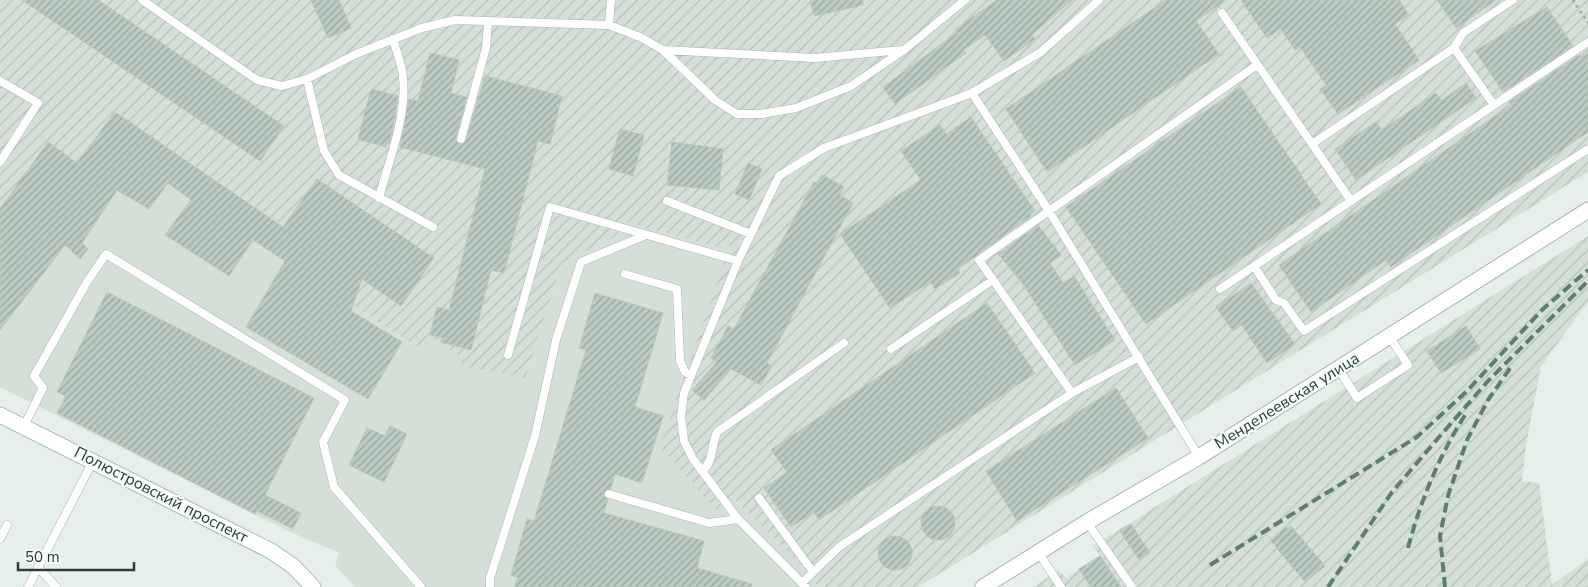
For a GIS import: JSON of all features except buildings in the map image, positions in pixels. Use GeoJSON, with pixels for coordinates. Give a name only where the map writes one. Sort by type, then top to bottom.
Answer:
{"type":"FeatureCollection","features":[{"type":"Feature","properties":{"kind":"street","name":"Менделеевская улица"},"geometry":{"type":"LineString","coordinates":[[983,587],[1199,456],[1588,210]]}},
{"type":"Feature","properties":{"kind":"street","name":"Полюстровский проспект"},"geometry":{"type":"LineString","coordinates":[[0,415],[271,550],[293,566],[313,587]]}},
{"type":"Feature","properties":{"kind":"lane"},"geometry":{"type":"LineString","coordinates":[[142,0],[257,80],[282,86],[307,79],[356,54],[392,39],[422,28],[455,20],[488,23],[609,26],[640,37],[663,50],[714,100],[737,114],[761,114],[796,108],[851,86],[904,50],[965,0]]}},
{"type":"Feature","properties":{"kind":"lane"},"geometry":{"type":"LineString","coordinates":[[609,26],[610,0]]}},
{"type":"Feature","properties":{"kind":"lane"},"geometry":{"type":"LineString","coordinates":[[1099,0],[1041,52],[972,93],[824,148],[779,176],[738,261],[684,393],[681,416],[684,441],[702,472],[738,519],[804,585],[813,572],[840,547],[1072,393],[1139,357]]}},
{"type":"Feature","properties":{"kind":"lane"},"geometry":{"type":"LineString","coordinates":[[1312,144],[1454,48],[1463,33],[1512,0]]}},
{"type":"Feature","properties":{"kind":"lane"},"geometry":{"type":"LineString","coordinates":[[1222,13],[1351,201]]}},
{"type":"Feature","properties":{"kind":"lane"},"geometry":{"type":"LineString","coordinates":[[461,139],[486,48],[488,23]]}},
{"type":"Feature","properties":{"kind":"lane"},"geometry":{"type":"LineString","coordinates":[[380,198],[402,110],[404,91],[403,74],[392,39]]}},
{"type":"Feature","properties":{"kind":"lane"},"geometry":{"type":"LineString","coordinates":[[1220,289],[1588,42]]}},
{"type":"Feature","properties":{"kind":"lane"},"geometry":{"type":"LineString","coordinates":[[1454,48],[1494,105]]}},
{"type":"Feature","properties":{"kind":"lane"},"geometry":{"type":"LineString","coordinates":[[663,50],[815,58],[904,50]]}},
{"type":"Feature","properties":{"kind":"lane"},"geometry":{"type":"LineString","coordinates":[[1072,393],[979,260],[1257,64]]}},
{"type":"Feature","properties":{"kind":"lane"},"geometry":{"type":"LineString","coordinates":[[307,79],[324,151],[339,175],[433,227]]}},
{"type":"Feature","properties":{"kind":"lane"},"geometry":{"type":"LineString","coordinates":[[0,81],[38,103],[0,162]]}},
{"type":"Feature","properties":{"kind":"lane"},"geometry":{"type":"LineString","coordinates":[[972,93],[1049,211],[1199,456]]}},
{"type":"Feature","properties":{"kind":"lane"},"geometry":{"type":"LineString","coordinates":[[1254,266],[1276,300],[1284,303],[1304,331],[1588,149]]}},
{"type":"Feature","properties":{"kind":"lane"},"geometry":{"type":"LineString","coordinates":[[667,201],[751,234]]}},
{"type":"Feature","properties":{"kind":"lane"},"geometry":{"type":"LineString","coordinates":[[508,354],[550,207],[738,261]]}},
{"type":"Feature","properties":{"kind":"lane"},"geometry":{"type":"LineString","coordinates":[[490,587],[490,578],[536,436],[556,340],[581,262],[646,235]]}},
{"type":"Feature","properties":{"kind":"lane"},"geometry":{"type":"LineString","coordinates":[[24,426],[43,388],[34,376],[87,282],[106,254],[345,400],[323,442],[334,487],[421,587]]}},
{"type":"Feature","properties":{"kind":"lane"},"geometry":{"type":"LineString","coordinates":[[624,274],[677,289],[680,361],[685,372],[691,375]]}},
{"type":"Feature","properties":{"kind":"lane"},"geometry":{"type":"LineString","coordinates":[[891,349],[993,280]]}},
{"type":"Feature","properties":{"kind":"lane"},"geometry":{"type":"LineString","coordinates":[[1338,368],[1357,398],[1408,365],[1389,336]]}},
{"type":"Feature","properties":{"kind":"lane"},"geometry":{"type":"LineString","coordinates":[[702,472],[708,467],[711,460],[713,441],[717,432],[844,342]]}},
{"type":"Feature","properties":{"kind":"lane"},"geometry":{"type":"LineString","coordinates":[[28,587],[92,461]]}},
{"type":"Feature","properties":{"kind":"lane"},"geometry":{"type":"LineString","coordinates":[[609,494],[709,523],[738,519]]}},
{"type":"Feature","properties":{"kind":"lane"},"geometry":{"type":"LineString","coordinates":[[759,498],[813,572]]}},
{"type":"Feature","properties":{"kind":"lane"},"geometry":{"type":"LineString","coordinates":[[1088,522],[1132,587]]}},
{"type":"Feature","properties":{"kind":"lane"},"geometry":{"type":"LineString","coordinates":[[0,539],[7,525]]}},
{"type":"Feature","properties":{"kind":"lane"},"geometry":{"type":"LineString","coordinates":[[1038,552],[1061,587]]}},
{"type":"Feature","properties":{"kind":"lane"},"geometry":{"type":"LineString","coordinates":[[38,567],[56,587]]}},
{"type":"Feature","properties":{"kind":"path"},"geometry":{"type":"LineString","coordinates":[[1573,0],[1588,22]]}},
{"type":"Feature","properties":{"kind":"shaded area"},"geometry":{"type":"Polygon","coordinates":[[[0,0],[1588,0],[1588,172],[918,587],[819,587],[805,569],[731,496],[716,510],[660,446],[730,245],[713,246],[625,222],[615,237],[562,263],[526,378],[461,366],[462,358],[429,335],[420,348],[353,306],[362,279],[115,112],[0,270],[0,0]]]}},
{"type":"Feature","properties":{"kind":"shaded area"},"geometry":{"type":"Polygon","coordinates":[[[115,112],[362,279],[353,306],[420,347],[429,334],[462,358],[462,366],[526,378],[562,263],[615,237],[625,222],[713,246],[730,245],[719,279],[716,509],[731,496],[805,569],[819,587],[355,587],[335,565],[339,553],[286,530],[0,387],[0,270],[115,112]]]}},
{"type":"Feature","properties":{"kind":"shaded area"},"geometry":{"type":"Polygon","coordinates":[[[1588,236],[1588,301],[1541,367],[1526,445],[1522,481],[1539,483],[1552,585],[1588,559],[1588,587],[1033,587],[1059,570],[1066,578],[1100,556],[1093,546],[1588,236]]]}},
{"type":"Feature","properties":{"kind":"railway"},"geometry":{"type":"LineString","coordinates":[[1210,565],[1417,437],[1466,392],[1543,309],[1588,270]]}},
{"type":"Feature","properties":{"kind":"railway"},"geometry":{"type":"LineString","coordinates":[[1328,587],[1392,492],[1488,381],[1588,281]]}},
{"type":"Feature","properties":{"kind":"railway"},"geometry":{"type":"LineString","coordinates":[[1445,587],[1440,536],[1448,496],[1467,440],[1488,400],[1513,364]]}},
{"type":"Feature","properties":{"kind":"railway"},"geometry":{"type":"LineString","coordinates":[[1408,548],[1432,477],[1448,444],[1467,412]]}}]}
